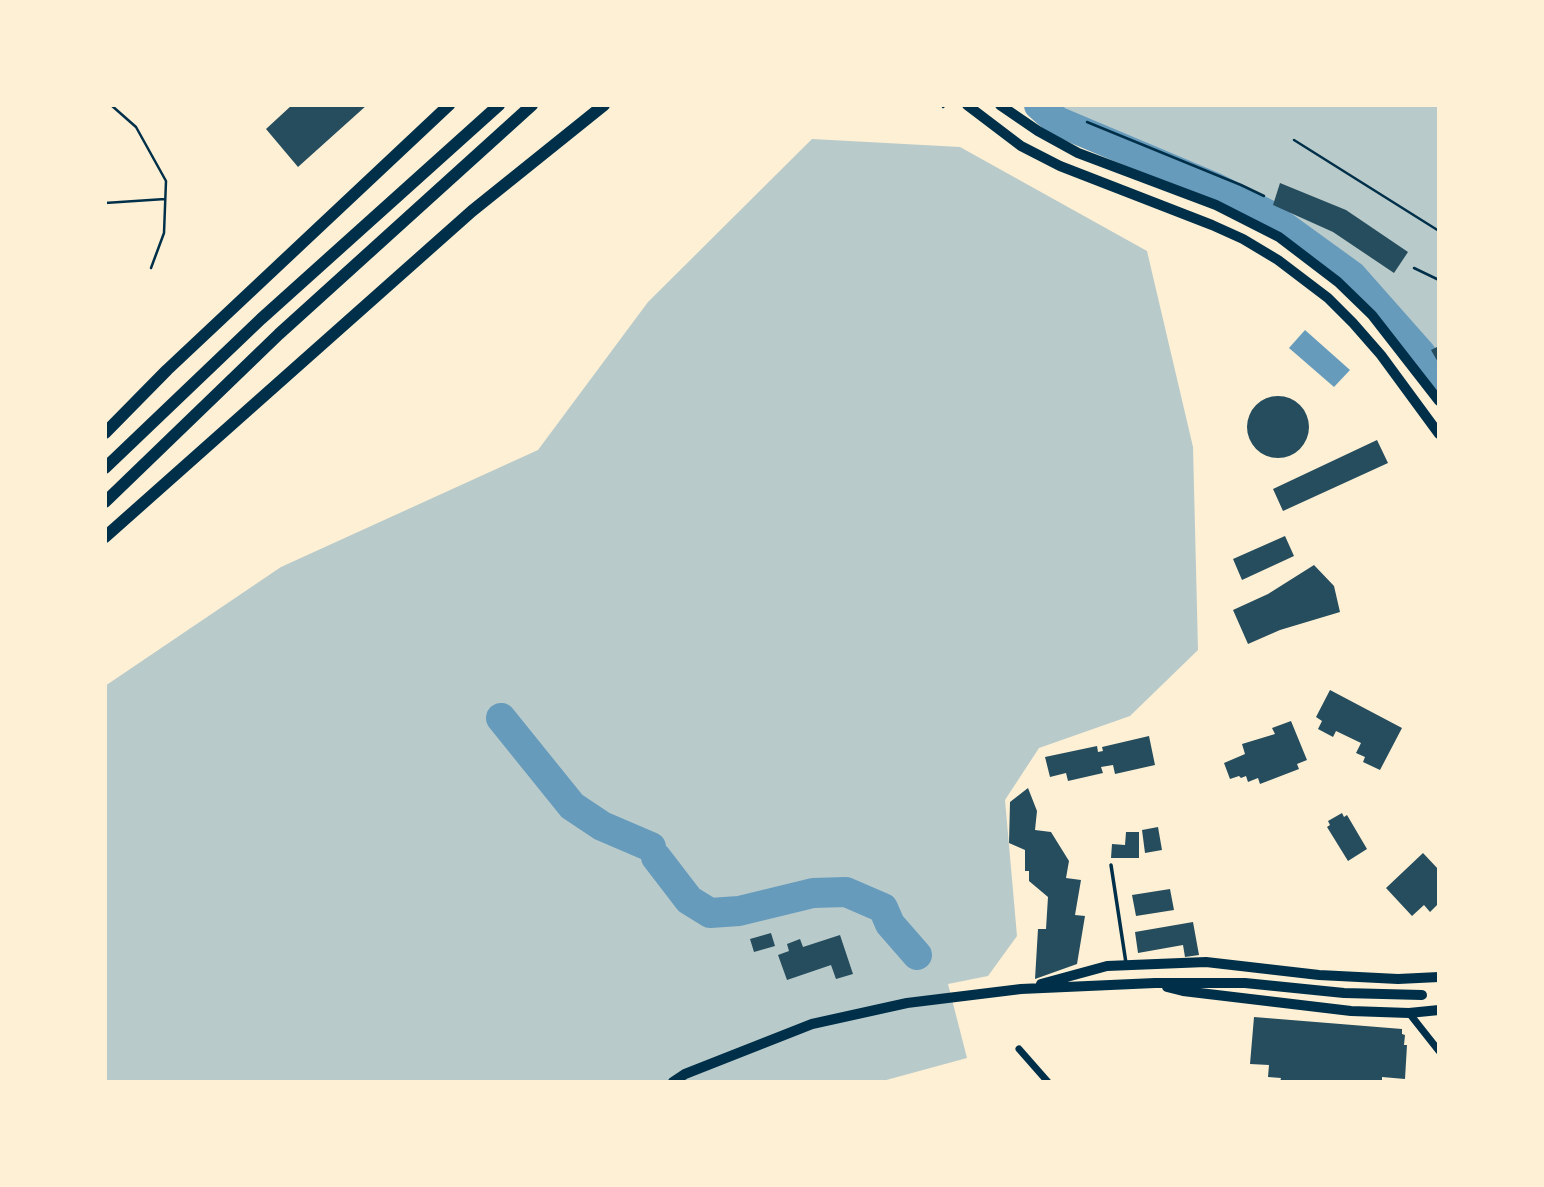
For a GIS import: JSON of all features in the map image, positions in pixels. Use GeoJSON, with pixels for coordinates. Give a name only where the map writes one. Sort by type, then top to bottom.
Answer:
{"type":"FeatureCollection","features":[{"type":"Feature","properties":{"kind":"highway"},"geometry":{"type":"LineString","coordinates":[[105,433],[167,370],[449,105]]}},
{"type":"Feature","properties":{"kind":"highway"},"geometry":{"type":"LineString","coordinates":[[105,468],[261,319],[499,105]]}},
{"type":"Feature","properties":{"kind":"highway"},"geometry":{"type":"LineString","coordinates":[[105,502],[279,334],[532,105]]}},
{"type":"Feature","properties":{"kind":"highway"},"geometry":{"type":"LineString","coordinates":[[105,537],[472,211],[604,105]]}},
{"type":"Feature","properties":{"kind":"main road"},"geometry":{"type":"LineString","coordinates":[[967,105],[1021,146],[1060,166],[1212,225],[1264,251],[1328,298],[1353,323],[1381,355],[1439,434]]}},
{"type":"Feature","properties":{"kind":"main road"},"geometry":{"type":"LineString","coordinates":[[1000,105],[1038,131],[1078,153],[1125,173],[1216,205],[1279,237],[1329,274],[1372,316],[1439,401]]}},
{"type":"Feature","properties":{"kind":"main road"},"geometry":{"type":"LineString","coordinates":[[1021,989],[1107,966],[1206,962],[1319,975],[1398,979],[1439,977]]}},
{"type":"Feature","properties":{"kind":"main road"},"geometry":{"type":"LineString","coordinates":[[1155,983],[1182,991],[1351,1011],[1409,1013],[1439,1010]]}},
{"type":"Feature","properties":{"kind":"main road"},"geometry":{"type":"LineString","coordinates":[[673,1082],[685,1074],[812,1024],[907,1003],[1021,989],[1155,983],[1245,984],[1344,993],[1422,995]]}},
{"type":"Feature","properties":{"kind":"street"},"geometry":{"type":"LineString","coordinates":[[1409,1013],[1439,1051]]}},
{"type":"Feature","properties":{"kind":"street"},"geometry":{"type":"LineString","coordinates":[[1019,1049],[1048,1082]]}},
{"type":"Feature","properties":{"kind":"lane"},"geometry":{"type":"LineString","coordinates":[[1111,865],[1126,965]]}},
{"type":"Feature","properties":{"kind":"path"},"geometry":{"type":"LineString","coordinates":[[111,105],[136,127],[166,181],[164,233],[151,268]]}},
{"type":"Feature","properties":{"kind":"path"},"geometry":{"type":"LineString","coordinates":[[1087,122],[1264,197]]}},
{"type":"Feature","properties":{"kind":"path"},"geometry":{"type":"LineString","coordinates":[[1294,140],[1439,231]]}},
{"type":"Feature","properties":{"kind":"path"},"geometry":{"type":"LineString","coordinates":[[105,203],[166,199]]}},
{"type":"Feature","properties":{"kind":"path"},"geometry":{"type":"LineString","coordinates":[[1414,268],[1439,280]]}},
{"type":"Feature","properties":{"kind":"shaded area"},"geometry":{"type":"Polygon","coordinates":[[[1040,105],[1439,105],[1439,387],[1348,277],[1251,206],[1054,121],[1040,105]]]}},
{"type":"Feature","properties":{"kind":"shaded area"},"geometry":{"type":"Polygon","coordinates":[[[812,139],[960,147],[1147,251],[1193,447],[1198,650],[1130,716],[1039,748],[1005,800],[1017,936],[988,976],[948,984],[967,1058],[879,1082],[105,1082],[105,686],[281,567],[538,450],[648,302],[812,139]]]}},
{"type":"Feature","properties":{"kind":"water"},"geometry":{"type":"Polygon","coordinates":[[[1305,330],[1350,370],[1334,387],[1289,348],[1305,330]]]}},
{"type":"Feature","properties":{"kind":"building"},"geometry":{"type":"Polygon","coordinates":[[[292,105],[367,105],[298,167],[266,129],[292,105]]]}},
{"type":"Feature","properties":{"kind":"building"},"geometry":{"type":"Polygon","coordinates":[[[1280,183],[1346,210],[1408,252],[1394,273],[1333,232],[1273,205],[1280,183]]]}},
{"type":"Feature","properties":{"kind":"building"},"geometry":{"type":"Polygon","coordinates":[[[1439,346],[1439,364],[1431,350],[1439,346]]]}},
{"type":"Feature","properties":{"kind":"building"},"geometry":{"type":"Polygon","coordinates":[[[1272,396],[1284,396],[1300,405],[1307,415],[1307,439],[1300,449],[1284,458],[1272,458],[1261,453],[1252,444],[1247,433],[1247,421],[1252,410],[1261,401],[1272,396]]]}},
{"type":"Feature","properties":{"kind":"building"},"geometry":{"type":"Polygon","coordinates":[[[1377,440],[1388,463],[1283,511],[1273,489],[1377,440]]]}},
{"type":"Feature","properties":{"kind":"building"},"geometry":{"type":"Polygon","coordinates":[[[1285,536],[1294,556],[1242,580],[1233,559],[1285,536]]]}},
{"type":"Feature","properties":{"kind":"building"},"geometry":{"type":"Polygon","coordinates":[[[1314,565],[1334,586],[1340,612],[1280,630],[1248,644],[1233,610],[1268,594],[1314,565]]]}},
{"type":"Feature","properties":{"kind":"building"},"geometry":{"type":"Polygon","coordinates":[[[1330,690],[1402,728],[1380,770],[1363,762],[1365,757],[1356,753],[1361,743],[1336,731],[1333,737],[1318,729],[1322,721],[1316,717],[1330,690]]]}},
{"type":"Feature","properties":{"kind":"building"},"geometry":{"type":"Polygon","coordinates":[[[1291,721],[1307,760],[1297,764],[1299,769],[1260,784],[1258,778],[1248,782],[1246,776],[1230,779],[1224,763],[1245,754],[1242,744],[1275,734],[1272,728],[1291,721]]]}},
{"type":"Feature","properties":{"kind":"building"},"geometry":{"type":"Polygon","coordinates":[[[1149,736],[1155,765],[1115,774],[1113,765],[1101,767],[1103,773],[1068,781],[1066,773],[1050,777],[1045,757],[1097,746],[1098,752],[1103,751],[1102,747],[1149,736]]]}},
{"type":"Feature","properties":{"kind":"building"},"geometry":{"type":"Polygon","coordinates":[[[1028,788],[1037,811],[1035,830],[1051,832],[1069,861],[1066,878],[1081,880],[1075,915],[1085,916],[1077,964],[1035,979],[1038,929],[1046,929],[1048,897],[1029,881],[1029,871],[1025,871],[1025,850],[1009,843],[1010,802],[1028,788]]]}},
{"type":"Feature","properties":{"kind":"building"},"geometry":{"type":"Polygon","coordinates":[[[1342,813],[1344,817],[1347,815],[1367,849],[1348,861],[1327,827],[1330,825],[1328,821],[1342,813]]]}},
{"type":"Feature","properties":{"kind":"building"},"geometry":{"type":"Polygon","coordinates":[[[1158,827],[1162,850],[1145,853],[1142,830],[1158,827]]]}},
{"type":"Feature","properties":{"kind":"building"},"geometry":{"type":"Polygon","coordinates":[[[1126,832],[1139,832],[1139,858],[1111,858],[1112,844],[1125,845],[1126,832]]]}},
{"type":"Feature","properties":{"kind":"building"},"geometry":{"type":"Polygon","coordinates":[[[1423,853],[1439,870],[1439,903],[1430,912],[1424,905],[1412,916],[1386,888],[1423,853]]]}},
{"type":"Feature","properties":{"kind":"building"},"geometry":{"type":"Polygon","coordinates":[[[1170,889],[1174,910],[1136,916],[1132,895],[1170,889]]]}},
{"type":"Feature","properties":{"kind":"building"},"geometry":{"type":"Polygon","coordinates":[[[1193,922],[1199,955],[1185,957],[1183,945],[1138,953],[1135,932],[1193,922]]]}},
{"type":"Feature","properties":{"kind":"building"},"geometry":{"type":"Polygon","coordinates":[[[771,933],[775,946],[754,952],[750,939],[771,933]]]}},
{"type":"Feature","properties":{"kind":"building"},"geometry":{"type":"Polygon","coordinates":[[[840,935],[853,974],[836,979],[831,965],[787,980],[778,955],[789,951],[787,944],[800,939],[803,947],[840,935]]]}},
{"type":"Feature","properties":{"kind":"building"},"geometry":{"type":"Polygon","coordinates":[[[1254,1017],[1402,1029],[1402,1034],[1405,1035],[1404,1045],[1407,1045],[1405,1079],[1382,1077],[1382,1082],[1280,1082],[1281,1078],[1268,1077],[1269,1065],[1250,1064],[1254,1017]]]}},
{"type":"Feature","properties":{"kind":"waterway"},"geometry":{"type":"LineString","coordinates":[[1039,105],[1057,121],[1216,188],[1265,213],[1352,276],[1421,354],[1439,379]]}},
{"type":"Feature","properties":{"kind":"waterway"},"geometry":{"type":"LineString","coordinates":[[501,718],[572,806],[602,826],[651,847]]}},
{"type":"Feature","properties":{"kind":"waterway"},"geometry":{"type":"LineString","coordinates":[[656,857],[689,900],[710,913],[739,911],[813,893],[846,892],[883,908],[890,924],[917,955]]}}]}
